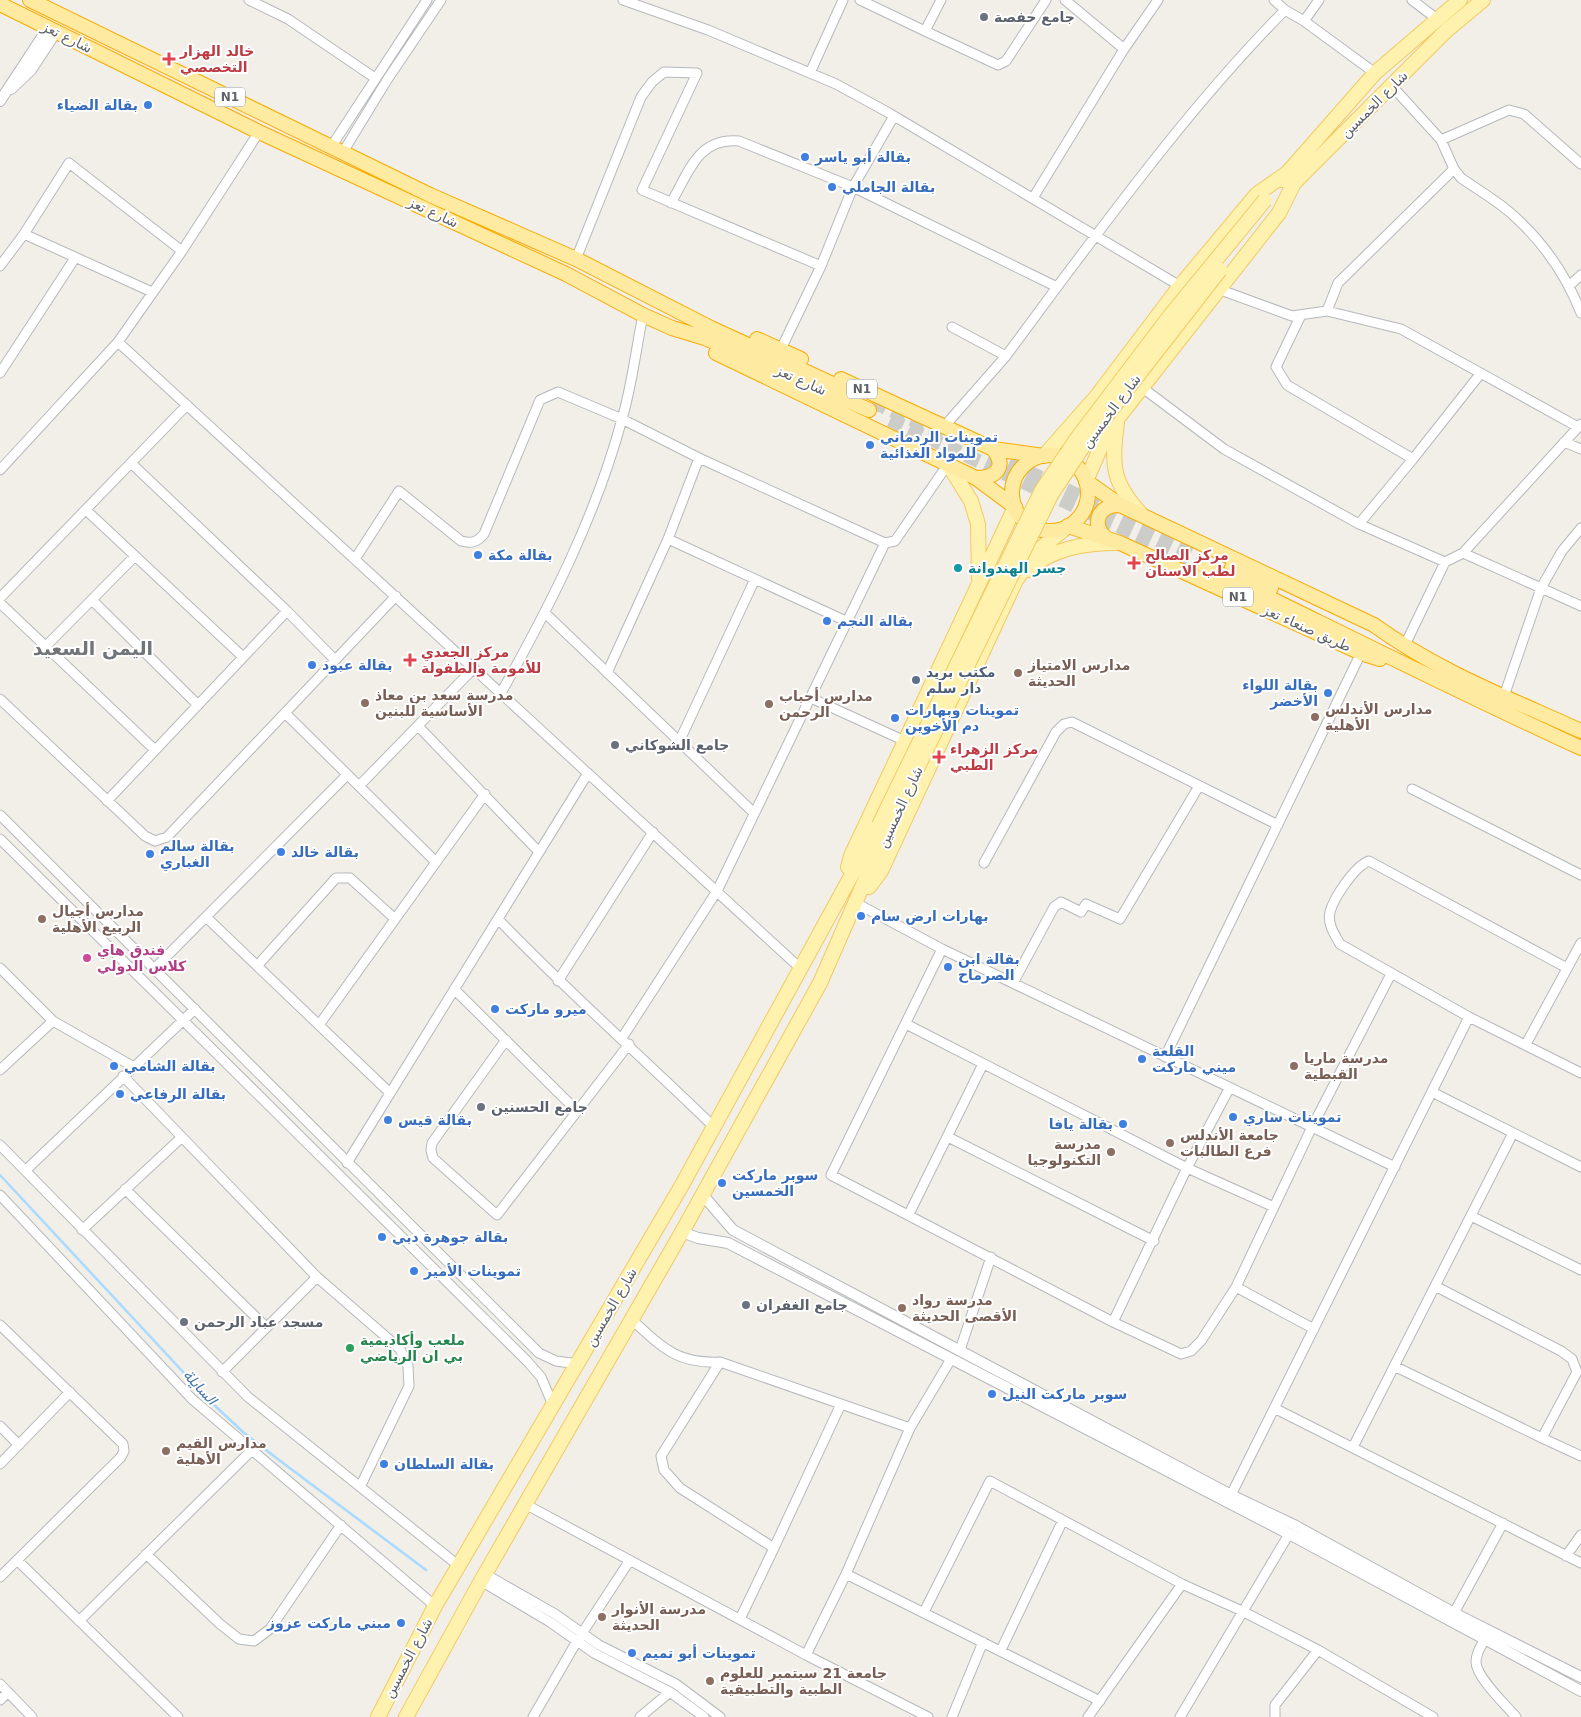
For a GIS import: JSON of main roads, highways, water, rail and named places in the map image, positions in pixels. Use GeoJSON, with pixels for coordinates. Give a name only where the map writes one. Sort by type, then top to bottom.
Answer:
{"type":"FeatureCollection","features":[{"type":"Feature","properties":{"kind":"highway","name":"شارع تعز"},"geometry":{"type":"LineString","coordinates":[[0,4],[258,132],[427,201],[576,259],[711,328],[871,406],[643,315],[427,201],[337,149],[30,0]]}},
{"type":"Feature","properties":{"kind":"highway","name":"N1"},"geometry":{"type":"LineString","coordinates":[[682,312],[714,320],[781,349],[993,449],[1044,456]]}},
{"type":"Feature","properties":{"kind":"highway","name":"N1"},"geometry":{"type":"LineString","coordinates":[[672,328],[701,346],[976,478],[1015,507]]}},
{"type":"Feature","properties":{"kind":"highway"},"geometry":{"type":"LineString","coordinates":[[976,478],[989,478],[996,473],[1000,465],[999,456],[993,449]]}},
{"type":"Feature","properties":{"kind":"highway"},"geometry":{"type":"LineString","coordinates":[[1055,455],[1068,460],[1079,469],[1086,481],[1088,494],[1084,508],[1077,520],[1068,526],[1052,531],[1038,529],[1026,522],[1015,507],[1012,491],[1018,472],[1028,462],[1044,456],[1055,455]]}},
{"type":"Feature","properties":{"kind":"highway","name":"طريق صنعاء تعز"},"geometry":{"type":"LineString","coordinates":[[1086,481],[1120,505],[1374,625],[1404,647],[1581,731]]}},
{"type":"Feature","properties":{"kind":"highway"},"geometry":{"type":"LineString","coordinates":[[1113,540],[1100,532],[1097,524],[1098,516],[1103,509],[1111,505],[1120,505]]}},
{"type":"Feature","properties":{"kind":"highway","name":"طريق صنعاء تعز"},"geometry":{"type":"LineString","coordinates":[[1068,526],[1113,540],[1361,653],[1408,668]]}},
{"type":"Feature","properties":{"kind":"highway","name":"طريق صنعاء تعز"},"geometry":{"type":"LineString","coordinates":[[1404,647],[1372,638],[1206,561],[1408,668],[1581,748]]}},
{"type":"Feature","properties":{"kind":"highway"},"geometry":{"type":"LineString","coordinates":[[1529,724],[1536,710]]}},
{"type":"Feature","properties":{"kind":"main road","name":"شارع الخمسين"},"geometry":{"type":"LineString","coordinates":[[412,1715],[483,1577],[682,1232],[820,983],[856,903],[883,827],[1042,490],[1078,437],[1169,317],[1291,177],[1375,73],[1460,0]]}},
{"type":"Feature","properties":{"kind":"main road","name":"شارع الخمسين"},"geometry":{"type":"LineString","coordinates":[[1291,177],[1392,86],[1447,30],[1483,0]]}},
{"type":"Feature","properties":{"kind":"main road"},"geometry":{"type":"LineString","coordinates":[[1044,456],[1096,397],[1180,286],[1257,194],[1291,177]]}},
{"type":"Feature","properties":{"kind":"main road"},"geometry":{"type":"LineString","coordinates":[[1086,481],[1103,442],[1140,386],[1279,213],[1291,177]]}},
{"type":"Feature","properties":{"kind":"main road"},"geometry":{"type":"LineString","coordinates":[[1096,397],[1101,409],[1111,416],[1118,418]]}},
{"type":"Feature","properties":{"kind":"main road"},"geometry":{"type":"LineString","coordinates":[[1118,418],[1112,456],[1115,476],[1127,499],[1144,517]]}},
{"type":"Feature","properties":{"kind":"main road"},"geometry":{"type":"LineString","coordinates":[[948,464],[971,501],[978,524],[979,583]]}},
{"type":"Feature","properties":{"kind":"main road","name":"شارع الخمسين"},"geometry":{"type":"LineString","coordinates":[[840,895],[851,856],[1015,507]]}},
{"type":"Feature","properties":{"kind":"main road","name":"شارع الخمسين"},"geometry":{"type":"LineString","coordinates":[[856,903],[881,871],[1016,580],[1030,559],[1068,526]]}},
{"type":"Feature","properties":{"kind":"main road"},"geometry":{"type":"LineString","coordinates":[[986,568],[995,564],[1005,566],[1012,572],[1016,580],[1035,564],[1071,547],[1113,540]]}},
{"type":"Feature","properties":{"kind":"main road","name":"شارع الخمسين"},"geometry":{"type":"LineString","coordinates":[[378,1717],[435,1606],[682,1185],[840,895],[883,827]]}},
{"type":"Feature","properties":{"kind":"main road"},"geometry":{"type":"LineString","coordinates":[[682,1185],[702,1194]]}},
{"type":"Feature","properties":{"kind":"waterway","name":"السايلة"},"geometry":{"type":"LineString","coordinates":[[0,1175],[212,1403],[243,1432],[426,1570]]}},
{"type":"Feature","properties":{"kind":"tunnel"},"geometry":{"type":"LineString","coordinates":[[873,402],[954,438]]}},
{"type":"Feature","properties":{"kind":"tunnel"},"geometry":{"type":"LineString","coordinates":[[890,420],[1204,566]]}},
{"type":"Feature","properties":{"kind":"tunnel"},"geometry":{"type":"LineString","coordinates":[[990,454],[1208,557]]}},
{"type":"Feature","properties":{"kind":"place","name":"جامع حفصة"},"geometry":{"type":"Point","coordinates":[984,17]}},
{"type":"Feature","properties":{"kind":"place","name":"خالد الهزار التخصصي"},"geometry":{"type":"Point","coordinates":[169,59]}},
{"type":"Feature","properties":{"kind":"place","name":"بقالة الضياء"},"geometry":{"type":"Point","coordinates":[148,105]}},
{"type":"Feature","properties":{"kind":"place","name":"بقالة أبو ياسر"},"geometry":{"type":"Point","coordinates":[805,157]}},
{"type":"Feature","properties":{"kind":"place","name":"بقالة الجاملي"},"geometry":{"type":"Point","coordinates":[832,187]}},
{"type":"Feature","properties":{"kind":"place","name":"تموينات الردماني للمواد الغذائية"},"geometry":{"type":"Point","coordinates":[870,445]}},
{"type":"Feature","properties":{"kind":"place","name":"بقالة مكة"},"geometry":{"type":"Point","coordinates":[478,555]}},
{"type":"Feature","properties":{"kind":"place","name":"مركز الصالح لطب الاسنان"},"geometry":{"type":"Point","coordinates":[1134,563]}},
{"type":"Feature","properties":{"kind":"place","name":"جسر الهندوانة"},"geometry":{"type":"Point","coordinates":[958,568]}},
{"type":"Feature","properties":{"kind":"place","name":"بقالة النجم"},"geometry":{"type":"Point","coordinates":[827,621]}},
{"type":"Feature","properties":{"kind":"place","name":"مركز الجعدي للأمومة والطفولة"},"geometry":{"type":"Point","coordinates":[410,660]}},
{"type":"Feature","properties":{"kind":"place","name":"بقالة عبود"},"geometry":{"type":"Point","coordinates":[312,665]}},
{"type":"Feature","properties":{"kind":"place","name":"مدارس الامتياز الحديثة"},"geometry":{"type":"Point","coordinates":[1018,673]}},
{"type":"Feature","properties":{"kind":"place","name":"مكتب بريد دار سلم"},"geometry":{"type":"Point","coordinates":[916,680]}},
{"type":"Feature","properties":{"kind":"place","name":"بقالة اللواء الأخضر"},"geometry":{"type":"Point","coordinates":[1328,693]}},
{"type":"Feature","properties":{"kind":"place","name":"مدرسة سعد بن معاذ الأساسية للبنين"},"geometry":{"type":"Point","coordinates":[365,703]}},
{"type":"Feature","properties":{"kind":"place","name":"مدارس أحباب الرحمن"},"geometry":{"type":"Point","coordinates":[769,704]}},
{"type":"Feature","properties":{"kind":"place","name":"مدارس الأندلس الأهلية"},"geometry":{"type":"Point","coordinates":[1315,717]}},
{"type":"Feature","properties":{"kind":"place","name":"تموينات وبهارات دم الأخوين"},"geometry":{"type":"Point","coordinates":[895,718]}},
{"type":"Feature","properties":{"kind":"place","name":"جامع الشوكاني"},"geometry":{"type":"Point","coordinates":[615,745]}},
{"type":"Feature","properties":{"kind":"place","name":"مركز الزهراء الطبي"},"geometry":{"type":"Point","coordinates":[939,757]}},
{"type":"Feature","properties":{"kind":"place","name":"بقالة خالد"},"geometry":{"type":"Point","coordinates":[281,852]}},
{"type":"Feature","properties":{"kind":"place","name":"بقالة سالم الغباري"},"geometry":{"type":"Point","coordinates":[150,854]}},
{"type":"Feature","properties":{"kind":"place","name":"بهارات ارض سام"},"geometry":{"type":"Point","coordinates":[861,916]}},
{"type":"Feature","properties":{"kind":"place","name":"مدارس أجيال الربيع الأهلية"},"geometry":{"type":"Point","coordinates":[42,919]}},
{"type":"Feature","properties":{"kind":"place","name":"فندق هاي كلاس الدولي"},"geometry":{"type":"Point","coordinates":[87,958]}},
{"type":"Feature","properties":{"kind":"place","name":"بقالة ابن الصرماح"},"geometry":{"type":"Point","coordinates":[948,967]}},
{"type":"Feature","properties":{"kind":"place","name":"ميرو ماركت"},"geometry":{"type":"Point","coordinates":[495,1009]}},
{"type":"Feature","properties":{"kind":"place","name":"القلعة ميني ماركت"},"geometry":{"type":"Point","coordinates":[1142,1059]}},
{"type":"Feature","properties":{"kind":"place","name":"بقالة الشامي"},"geometry":{"type":"Point","coordinates":[114,1066]}},
{"type":"Feature","properties":{"kind":"place","name":"مدرسة ماريا القبطية"},"geometry":{"type":"Point","coordinates":[1294,1066]}},
{"type":"Feature","properties":{"kind":"place","name":"بقالة الرفاعي"},"geometry":{"type":"Point","coordinates":[120,1094]}},
{"type":"Feature","properties":{"kind":"place","name":"جامع الحسنين"},"geometry":{"type":"Point","coordinates":[481,1107]}},
{"type":"Feature","properties":{"kind":"place","name":"تموينات ساري"},"geometry":{"type":"Point","coordinates":[1233,1117]}},
{"type":"Feature","properties":{"kind":"place","name":"بقالة قيس"},"geometry":{"type":"Point","coordinates":[388,1120]}},
{"type":"Feature","properties":{"kind":"place","name":"بقالة يافا"},"geometry":{"type":"Point","coordinates":[1123,1124]}},
{"type":"Feature","properties":{"kind":"place","name":"جامعة الأندلس فرع الطالبات"},"geometry":{"type":"Point","coordinates":[1170,1143]}},
{"type":"Feature","properties":{"kind":"place","name":"مدرسة التكنولوجيا"},"geometry":{"type":"Point","coordinates":[1111,1152]}},
{"type":"Feature","properties":{"kind":"place","name":"سوبر ماركت الخمسين"},"geometry":{"type":"Point","coordinates":[722,1183]}},
{"type":"Feature","properties":{"kind":"place","name":"بقالة جوهرة دبي"},"geometry":{"type":"Point","coordinates":[382,1237]}},
{"type":"Feature","properties":{"kind":"place","name":"تموينات الأمير"},"geometry":{"type":"Point","coordinates":[414,1271]}},
{"type":"Feature","properties":{"kind":"place","name":"جامع الغفران"},"geometry":{"type":"Point","coordinates":[746,1305]}},
{"type":"Feature","properties":{"kind":"place","name":"مدرسة رواد الأقصى الحديثة"},"geometry":{"type":"Point","coordinates":[902,1308]}},
{"type":"Feature","properties":{"kind":"place","name":"مسجد عباد الرحمن"},"geometry":{"type":"Point","coordinates":[184,1322]}},
{"type":"Feature","properties":{"kind":"place","name":"ملعب وأكاديمية بي ان الرياضي"},"geometry":{"type":"Point","coordinates":[350,1348]}},
{"type":"Feature","properties":{"kind":"place","name":"سوبر ماركت النيل"},"geometry":{"type":"Point","coordinates":[992,1394]}},
{"type":"Feature","properties":{"kind":"place","name":"مدارس القيم الأهلية"},"geometry":{"type":"Point","coordinates":[166,1451]}},
{"type":"Feature","properties":{"kind":"place","name":"بقالة السلطان"},"geometry":{"type":"Point","coordinates":[384,1464]}},
{"type":"Feature","properties":{"kind":"place","name":"مدرسة الأنوار الحديثة"},"geometry":{"type":"Point","coordinates":[602,1617]}},
{"type":"Feature","properties":{"kind":"place","name":"مبني ماركت عزوز"},"geometry":{"type":"Point","coordinates":[401,1623]}},
{"type":"Feature","properties":{"kind":"place","name":"تموينات أبو تميم"},"geometry":{"type":"Point","coordinates":[632,1653]}},
{"type":"Feature","properties":{"kind":"place","name":"جامعة 21 سبتمبر للعلوم الطبية والتطبيقية"},"geometry":{"type":"Point","coordinates":[710,1681]}},
{"type":"Feature","properties":{"kind":"district","name":"اليمن السعيد"},"geometry":{"type":"Point","coordinates":[93,648]}}]}
